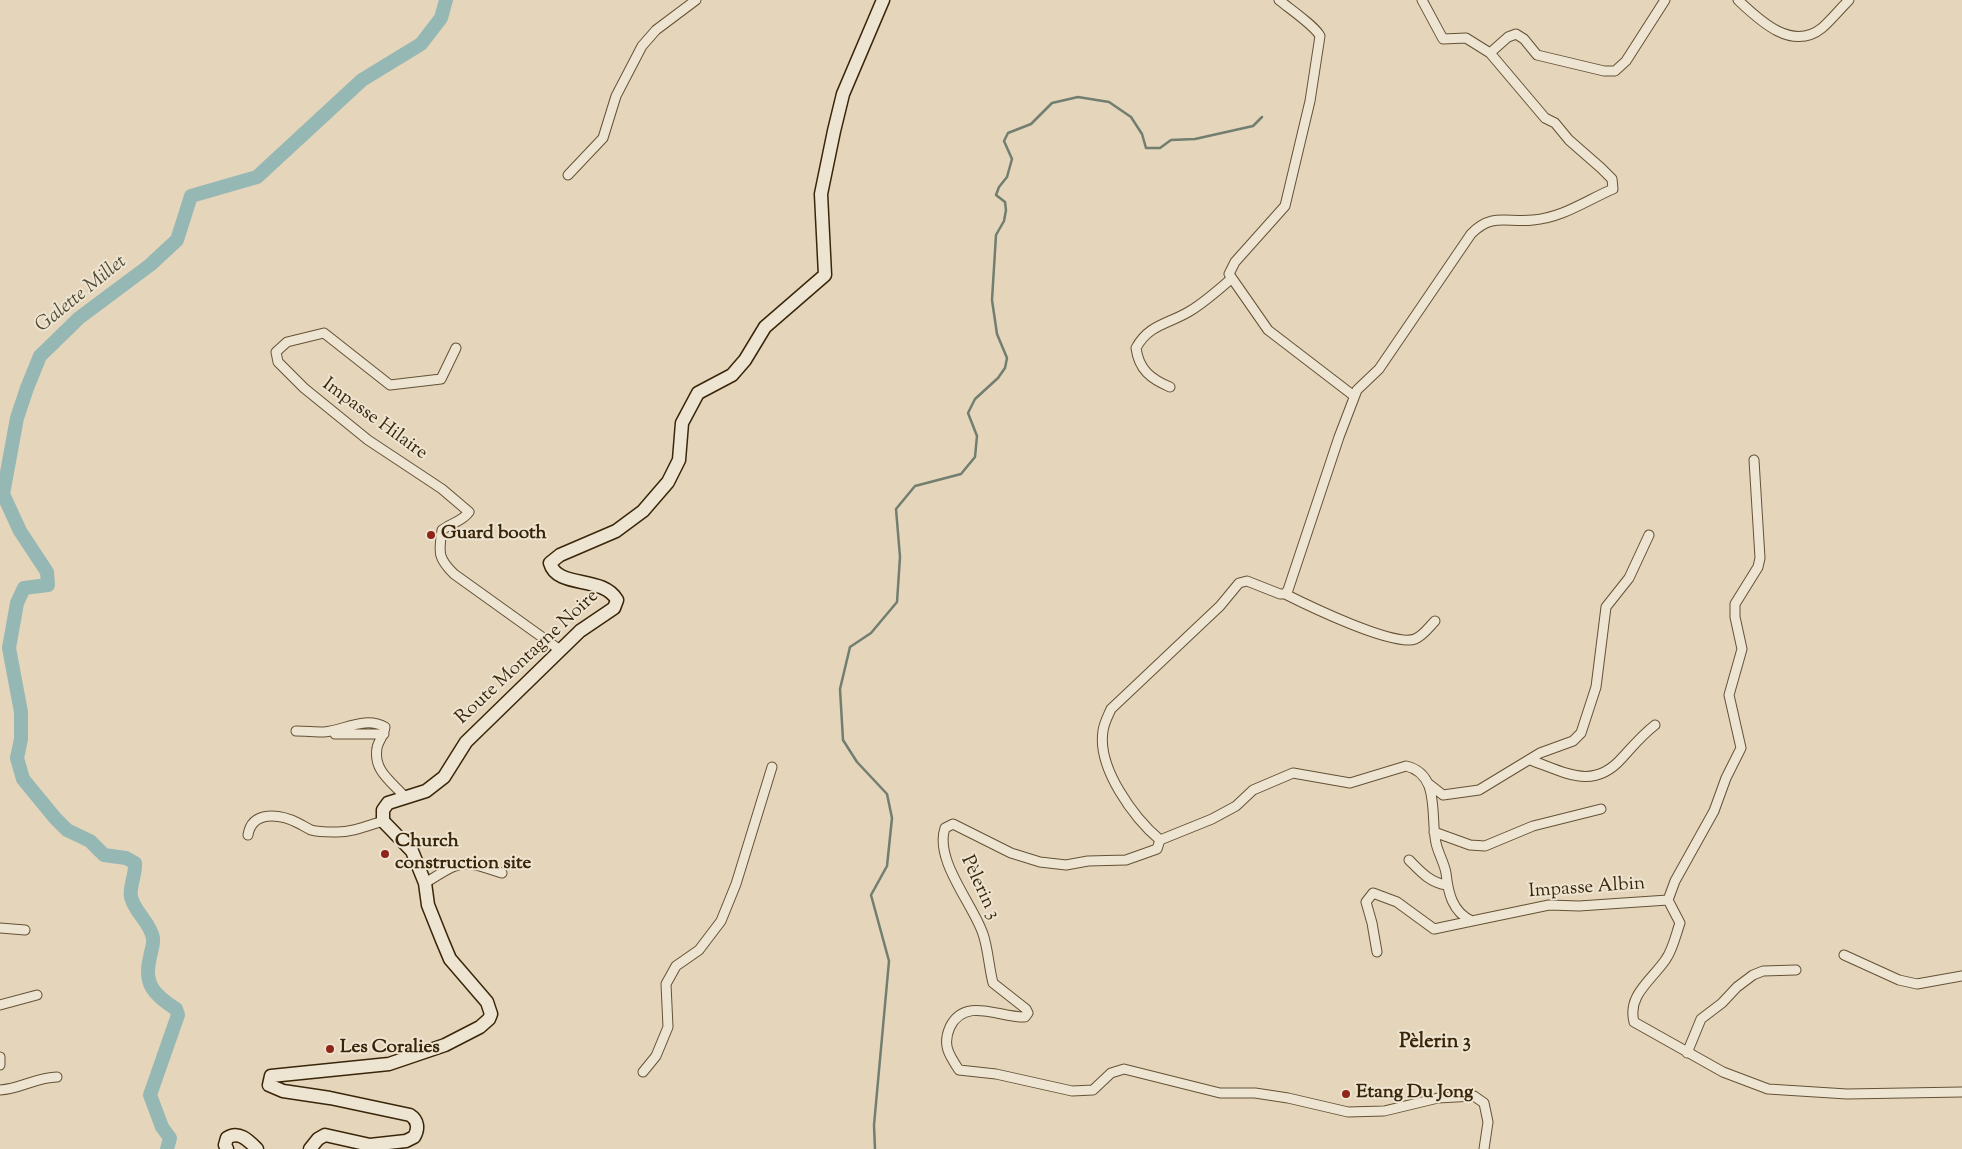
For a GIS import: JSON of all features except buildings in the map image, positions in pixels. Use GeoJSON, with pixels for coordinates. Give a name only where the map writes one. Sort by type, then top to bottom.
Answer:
{"type":"FeatureCollection","features":[{"type":"Feature","properties":{"kind":"street"},"geometry":{"type":"LineString","coordinates":[[568,175],[604,138],[616,96],[642,46],[656,30],[696,0]]}},
{"type":"Feature","properties":{"kind":"street","name":"Route Montagne Noire"},"geometry":{"type":"LineString","coordinates":[[383,821],[383,810],[388,803],[426,791],[444,777],[466,742],[580,631],[614,608],[617,600],[612,592],[599,586],[559,576],[552,570],[550,563],[554,558],[616,531],[643,511],[668,482],[679,460],[682,423],[698,393],[732,375],[745,360],[765,327],[825,275],[821,194],[834,131],[843,94],[883,0]]}},
{"type":"Feature","properties":{"kind":"street"},"geometry":{"type":"LineString","coordinates":[[1279,0],[1305,22],[1316,28],[1320,36],[1310,101],[1285,206],[1235,262],[1229,274],[1268,330],[1354,396]]}},
{"type":"Feature","properties":{"kind":"street"},"geometry":{"type":"LineString","coordinates":[[1285,594],[1357,390],[1379,368],[1471,234],[1481,223],[1499,219],[1532,221],[1556,217],[1586,200],[1613,189],[1612,179],[1569,140],[1555,123],[1545,118],[1490,53],[1466,38],[1443,39],[1422,0]]}},
{"type":"Feature","properties":{"kind":"street"},"geometry":{"type":"LineString","coordinates":[[1490,53],[1508,37],[1516,34],[1524,38],[1537,55],[1604,71],[1615,71],[1626,61],[1665,0]]}},
{"type":"Feature","properties":{"kind":"street"},"geometry":{"type":"LineString","coordinates":[[1738,0],[1778,33],[1803,37],[1820,29],[1848,0]]}},
{"type":"Feature","properties":{"kind":"street"},"geometry":{"type":"LineString","coordinates":[[1170,387],[1152,379],[1142,367],[1136,348],[1141,339],[1148,331],[1190,311],[1231,279]]}},
{"type":"Feature","properties":{"kind":"street","name":"Impasse Hilaire"},"geometry":{"type":"LineString","coordinates":[[456,348],[441,379],[390,385],[324,333],[287,342],[276,352],[278,362],[304,388],[368,440],[442,489],[469,512],[465,518],[452,522],[442,530],[439,553],[444,564],[454,574],[560,650]]}},
{"type":"Feature","properties":{"kind":"street"},"geometry":{"type":"LineString","coordinates":[[1668,900],[1675,881],[1714,811],[1726,778],[1741,748],[1729,696],[1742,649],[1735,617],[1735,604],[1758,567],[1760,558],[1754,460]]}},
{"type":"Feature","properties":{"kind":"street"},"geometry":{"type":"LineString","coordinates":[[1435,621],[1421,636],[1414,640],[1396,639],[1324,613],[1285,594],[1280,594],[1247,581],[1239,583],[1220,606],[1111,709],[1102,731],[1105,755],[1115,785],[1143,826],[1160,840],[1212,819],[1236,806],[1253,790],[1292,774],[1350,783],[1406,766],[1414,768],[1443,795],[1479,790],[1540,753],[1573,741],[1581,733],[1596,687],[1606,608],[1629,578],[1649,535]]}},
{"type":"Feature","properties":{"kind":"street"},"geometry":{"type":"LineString","coordinates":[[296,731],[324,732],[366,722],[377,723],[385,727],[384,734],[377,746],[376,761],[383,775],[405,797]]}},
{"type":"Feature","properties":{"kind":"street"},"geometry":{"type":"LineString","coordinates":[[1530,760],[1571,775],[1589,778],[1598,776],[1612,769],[1640,736],[1655,725]]}},
{"type":"Feature","properties":{"kind":"street"},"geometry":{"type":"LineString","coordinates":[[332,734],[384,734]]}},
{"type":"Feature","properties":{"kind":"street"},"geometry":{"type":"LineString","coordinates":[[643,1072],[656,1056],[668,1027],[666,984],[676,966],[698,950],[721,921],[736,884],[772,767]]}},
{"type":"Feature","properties":{"kind":"street"},"geometry":{"type":"LineString","coordinates":[[1429,784],[1436,844],[1445,870],[1446,885],[1460,914],[1472,921]]}},
{"type":"Feature","properties":{"kind":"street"},"geometry":{"type":"LineString","coordinates":[[1434,832],[1470,845],[1485,846],[1533,826],[1601,809]]}},
{"type":"Feature","properties":{"kind":"street"},"geometry":{"type":"LineString","coordinates":[[248,835],[254,820],[263,816],[296,822],[311,830],[336,833],[359,829],[383,821],[412,851],[425,883],[428,905],[450,959],[487,1002],[491,1014],[489,1019],[480,1027],[445,1045],[389,1064],[271,1076],[269,1085],[275,1089],[410,1115],[416,1120],[418,1127],[414,1137],[406,1141],[370,1145],[325,1135],[318,1139],[310,1149]]}},
{"type":"Feature","properties":{"kind":"street","name":"Pèlerin 3"},"geometry":{"type":"LineString","coordinates":[[1160,840],[1157,849],[1126,860],[1088,861],[1066,865],[1040,862],[1011,853],[953,824],[945,828],[942,838],[949,866],[984,936],[993,983],[1028,1013],[1025,1017],[1016,1017],[977,1009],[964,1012],[954,1020],[946,1036],[946,1051],[959,1070],[996,1074],[1072,1091],[1092,1090],[1111,1073],[1124,1069],[1220,1092],[1288,1098],[1348,1112],[1384,1111],[1438,1098],[1474,1096],[1484,1103],[1488,1122],[1484,1149]]}},
{"type":"Feature","properties":{"kind":"street"},"geometry":{"type":"LineString","coordinates":[[1409,860],[1426,877],[1436,883],[1446,885]]}},
{"type":"Feature","properties":{"kind":"street"},"geometry":{"type":"LineString","coordinates":[[425,883],[463,863],[472,863],[502,873]]}},
{"type":"Feature","properties":{"kind":"street","name":"Impasse Albin"},"geometry":{"type":"LineString","coordinates":[[1377,952],[1366,902],[1372,893],[1396,902],[1434,929],[1549,905],[1567,904],[1579,906],[1668,900],[1675,910],[1680,923],[1667,957],[1636,997],[1631,1010],[1634,1022],[1724,1072],[1768,1089],[1847,1094],[1962,1092]]}},
{"type":"Feature","properties":{"kind":"street"},"geometry":{"type":"LineString","coordinates":[[0,928],[25,930]]}},
{"type":"Feature","properties":{"kind":"street"},"geometry":{"type":"LineString","coordinates":[[1844,955],[1885,974],[1917,984],[1962,976]]}},
{"type":"Feature","properties":{"kind":"street"},"geometry":{"type":"LineString","coordinates":[[1687,1053],[1701,1019],[1722,1003],[1737,987],[1753,975],[1763,972],[1796,970]]}},
{"type":"Feature","properties":{"kind":"street"},"geometry":{"type":"LineString","coordinates":[[0,1005],[37,995]]}},
{"type":"Feature","properties":{"kind":"street"},"geometry":{"type":"LineString","coordinates":[[0,1057],[0,1066]]}},
{"type":"Feature","properties":{"kind":"street"},"geometry":{"type":"LineString","coordinates":[[0,1090],[20,1088],[41,1079],[57,1078]]}},
{"type":"Feature","properties":{"kind":"street"},"geometry":{"type":"LineString","coordinates":[[227,1149],[225,1145],[227,1138],[234,1135],[244,1138],[257,1149]]}},
{"type":"Feature","properties":{"kind":"waterway","name":"Galette Millet"},"geometry":{"type":"LineString","coordinates":[[167,1149],[170,1138],[162,1127],[150,1095],[178,1015],[176,1009],[156,994],[149,982],[148,966],[153,938],[149,927],[131,897],[135,863],[126,858],[104,855],[90,841],[67,830],[23,779],[17,758],[21,739],[21,712],[9,648],[17,603],[24,588],[48,585],[47,572],[20,531],[3,494],[17,418],[40,356],[79,318],[150,265],[177,240],[191,196],[257,177],[362,80],[421,44],[441,18],[446,0]]}},
{"type":"Feature","properties":{"kind":"waterway"},"geometry":{"type":"LineString","coordinates":[[875,1149],[874,1125],[889,961],[871,895],[887,866],[892,818],[887,794],[857,762],[843,740],[840,689],[850,647],[871,633],[897,602],[900,557],[896,509],[915,486],[961,474],[975,457],[977,436],[968,413],[975,399],[998,378],[1005,368],[1007,358],[997,334],[992,300],[996,235],[1004,221],[1006,210],[1005,202],[996,195],[999,187],[1007,177],[1012,159],[1004,141],[1008,133],[1031,124],[1052,103],[1078,97],[1109,102],[1131,117],[1142,134],[1146,148],[1160,148],[1171,140],[1195,139],[1253,126],[1262,117]]}},
{"type":"Feature","properties":{"kind":"place","name":"Guard booth"},"geometry":{"type":"Point","coordinates":[431,535]}},
{"type":"Feature","properties":{"kind":"place","name":"Church construction site"},"geometry":{"type":"Point","coordinates":[385,854]}},
{"type":"Feature","properties":{"kind":"place","name":"Les Coralies"},"geometry":{"type":"Point","coordinates":[330,1049]}},
{"type":"Feature","properties":{"kind":"place","name":"Etang Du Jong"},"geometry":{"type":"Point","coordinates":[1346,1094]}},
{"type":"Feature","properties":{"kind":"district","name":"Pèlerin 3"},"geometry":{"type":"Point","coordinates":[1435,1044]}}]}
